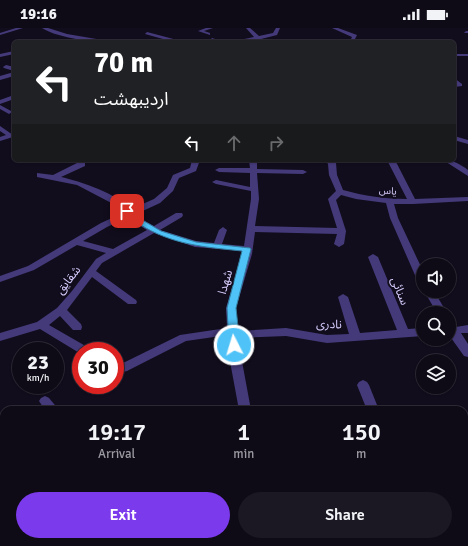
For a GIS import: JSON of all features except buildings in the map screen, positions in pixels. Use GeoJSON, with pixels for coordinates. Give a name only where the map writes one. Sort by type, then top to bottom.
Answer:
{"type":"FeatureCollection","features":[{"type":"Feature","properties":{"kind":"street"},"geometry":{"type":"LineString","coordinates":[[0,34],[21,28]]}},
{"type":"Feature","properties":{"kind":"street"},"geometry":{"type":"LineString","coordinates":[[44,28],[66,35],[99,40]]}},
{"type":"Feature","properties":{"kind":"street"},"geometry":{"type":"LineString","coordinates":[[208,34],[200,31],[211,28]]}},
{"type":"Feature","properties":{"kind":"street"},"geometry":{"type":"LineString","coordinates":[[248,28],[261,40]]}},
{"type":"Feature","properties":{"kind":"street"},"geometry":{"type":"LineString","coordinates":[[242,40],[253,38],[261,40],[275,34],[278,28]]}},
{"type":"Feature","properties":{"kind":"street"},"geometry":{"type":"LineString","coordinates":[[334,28],[355,36],[355,40]]}},
{"type":"Feature","properties":{"kind":"street"},"geometry":{"type":"LineString","coordinates":[[147,33],[172,40]]}},
{"type":"Feature","properties":{"kind":"street"},"geometry":{"type":"LineString","coordinates":[[0,34],[9,38]]}},
{"type":"Feature","properties":{"kind":"street"},"geometry":{"type":"LineString","coordinates":[[0,50],[10,47]]}},
{"type":"Feature","properties":{"kind":"street"},"geometry":{"type":"LineString","coordinates":[[0,56],[12,53]]}},
{"type":"Feature","properties":{"kind":"street"},"geometry":{"type":"LineString","coordinates":[[456,55],[467,56]]}},
{"type":"Feature","properties":{"kind":"street"},"geometry":{"type":"LineString","coordinates":[[0,56],[12,58]]}},
{"type":"Feature","properties":{"kind":"street"},"geometry":{"type":"LineString","coordinates":[[6,67],[12,68]]}},
{"type":"Feature","properties":{"kind":"street"},"geometry":{"type":"LineString","coordinates":[[0,78],[12,75]]}},
{"type":"Feature","properties":{"kind":"street"},"geometry":{"type":"LineString","coordinates":[[457,85],[468,85]]}},
{"type":"Feature","properties":{"kind":"street"},"geometry":{"type":"LineString","coordinates":[[0,102],[12,98]]}},
{"type":"Feature","properties":{"kind":"street"},"geometry":{"type":"LineString","coordinates":[[0,107],[9,112]]}},
{"type":"Feature","properties":{"kind":"street"},"geometry":{"type":"LineString","coordinates":[[0,128],[11,136],[0,139]]}},
{"type":"Feature","properties":{"kind":"street"},"geometry":{"type":"LineString","coordinates":[[456,139],[468,142]]}},
{"type":"Feature","properties":{"kind":"street"},"geometry":{"type":"LineString","coordinates":[[0,279],[31,268],[104,225],[157,202],[170,189],[176,177],[193,168],[195,162]]}},
{"type":"Feature","properties":{"kind":"street","name":"شهدا"},"geometry":{"type":"LineString","coordinates":[[244,406],[235,356],[231,308],[247,249],[255,199],[253,162]]}},
{"type":"Feature","properties":{"kind":"street"},"geometry":{"type":"LineString","coordinates":[[331,162],[333,175],[340,192],[332,199],[342,231],[339,244]]}},
{"type":"Feature","properties":{"kind":"street"},"geometry":{"type":"LineString","coordinates":[[392,162],[413,202]]}},
{"type":"Feature","properties":{"kind":"street"},"geometry":{"type":"LineString","coordinates":[[450,162],[468,174]]}},
{"type":"Feature","properties":{"kind":"street"},"geometry":{"type":"LineString","coordinates":[[54,178],[82,164]]}},
{"type":"Feature","properties":{"kind":"street"},"geometry":{"type":"LineString","coordinates":[[219,170],[303,172]]}},
{"type":"Feature","properties":{"kind":"street"},"geometry":{"type":"LineString","coordinates":[[40,175],[79,184],[122,205],[128,215],[152,230],[195,244],[247,249]]}},
{"type":"Feature","properties":{"kind":"street"},"geometry":{"type":"LineString","coordinates":[[216,182],[254,190]]}},
{"type":"Feature","properties":{"kind":"street","name":"یاس"},"geometry":{"type":"LineString","coordinates":[[340,192],[350,195],[413,202],[468,199]]}},
{"type":"Feature","properties":{"kind":"street"},"geometry":{"type":"LineString","coordinates":[[389,200],[394,218],[416,267]]}},
{"type":"Feature","properties":{"kind":"street","name":"شقایق"},"geometry":{"type":"LineString","coordinates":[[0,338],[41,325],[61,310],[76,293],[99,261],[112,252],[179,215]]}},
{"type":"Feature","properties":{"kind":"street"},"geometry":{"type":"LineString","coordinates":[[250,229],[342,231]]}},
{"type":"Feature","properties":{"kind":"street"},"geometry":{"type":"LineString","coordinates":[[217,246],[223,230]]}},
{"type":"Feature","properties":{"kind":"street"},"geometry":{"type":"LineString","coordinates":[[76,242],[112,252]]}},
{"type":"Feature","properties":{"kind":"street","name":"سنائی"},"geometry":{"type":"LineString","coordinates":[[373,257],[404,334]]}},
{"type":"Feature","properties":{"kind":"street"},"geometry":{"type":"LineString","coordinates":[[91,272],[132,302]]}},
{"type":"Feature","properties":{"kind":"street"},"geometry":{"type":"LineString","coordinates":[[343,297],[356,337]]}},
{"type":"Feature","properties":{"kind":"street"},"geometry":{"type":"LineString","coordinates":[[61,310],[77,327]]}},
{"type":"Feature","properties":{"kind":"street"},"geometry":{"type":"LineString","coordinates":[[41,325],[72,343]]}},
{"type":"Feature","properties":{"kind":"street"},"geometry":{"type":"LineString","coordinates":[[456,328],[468,329]]}},
{"type":"Feature","properties":{"kind":"street","name":"نادری"},"geometry":{"type":"LineString","coordinates":[[124,368],[184,338],[233,333],[286,332],[327,339],[416,333]]}},
{"type":"Feature","properties":{"kind":"street"},"geometry":{"type":"LineString","coordinates":[[456,336],[468,353]]}},
{"type":"Feature","properties":{"kind":"street"},"geometry":{"type":"LineString","coordinates":[[363,385],[372,406]]}},
{"type":"Feature","properties":{"kind":"route"},"geometry":{"type":"LineString","coordinates":[[127,211],[128,215],[152,230],[195,244],[247,249],[247,254],[231,308],[234,345]]}}]}
